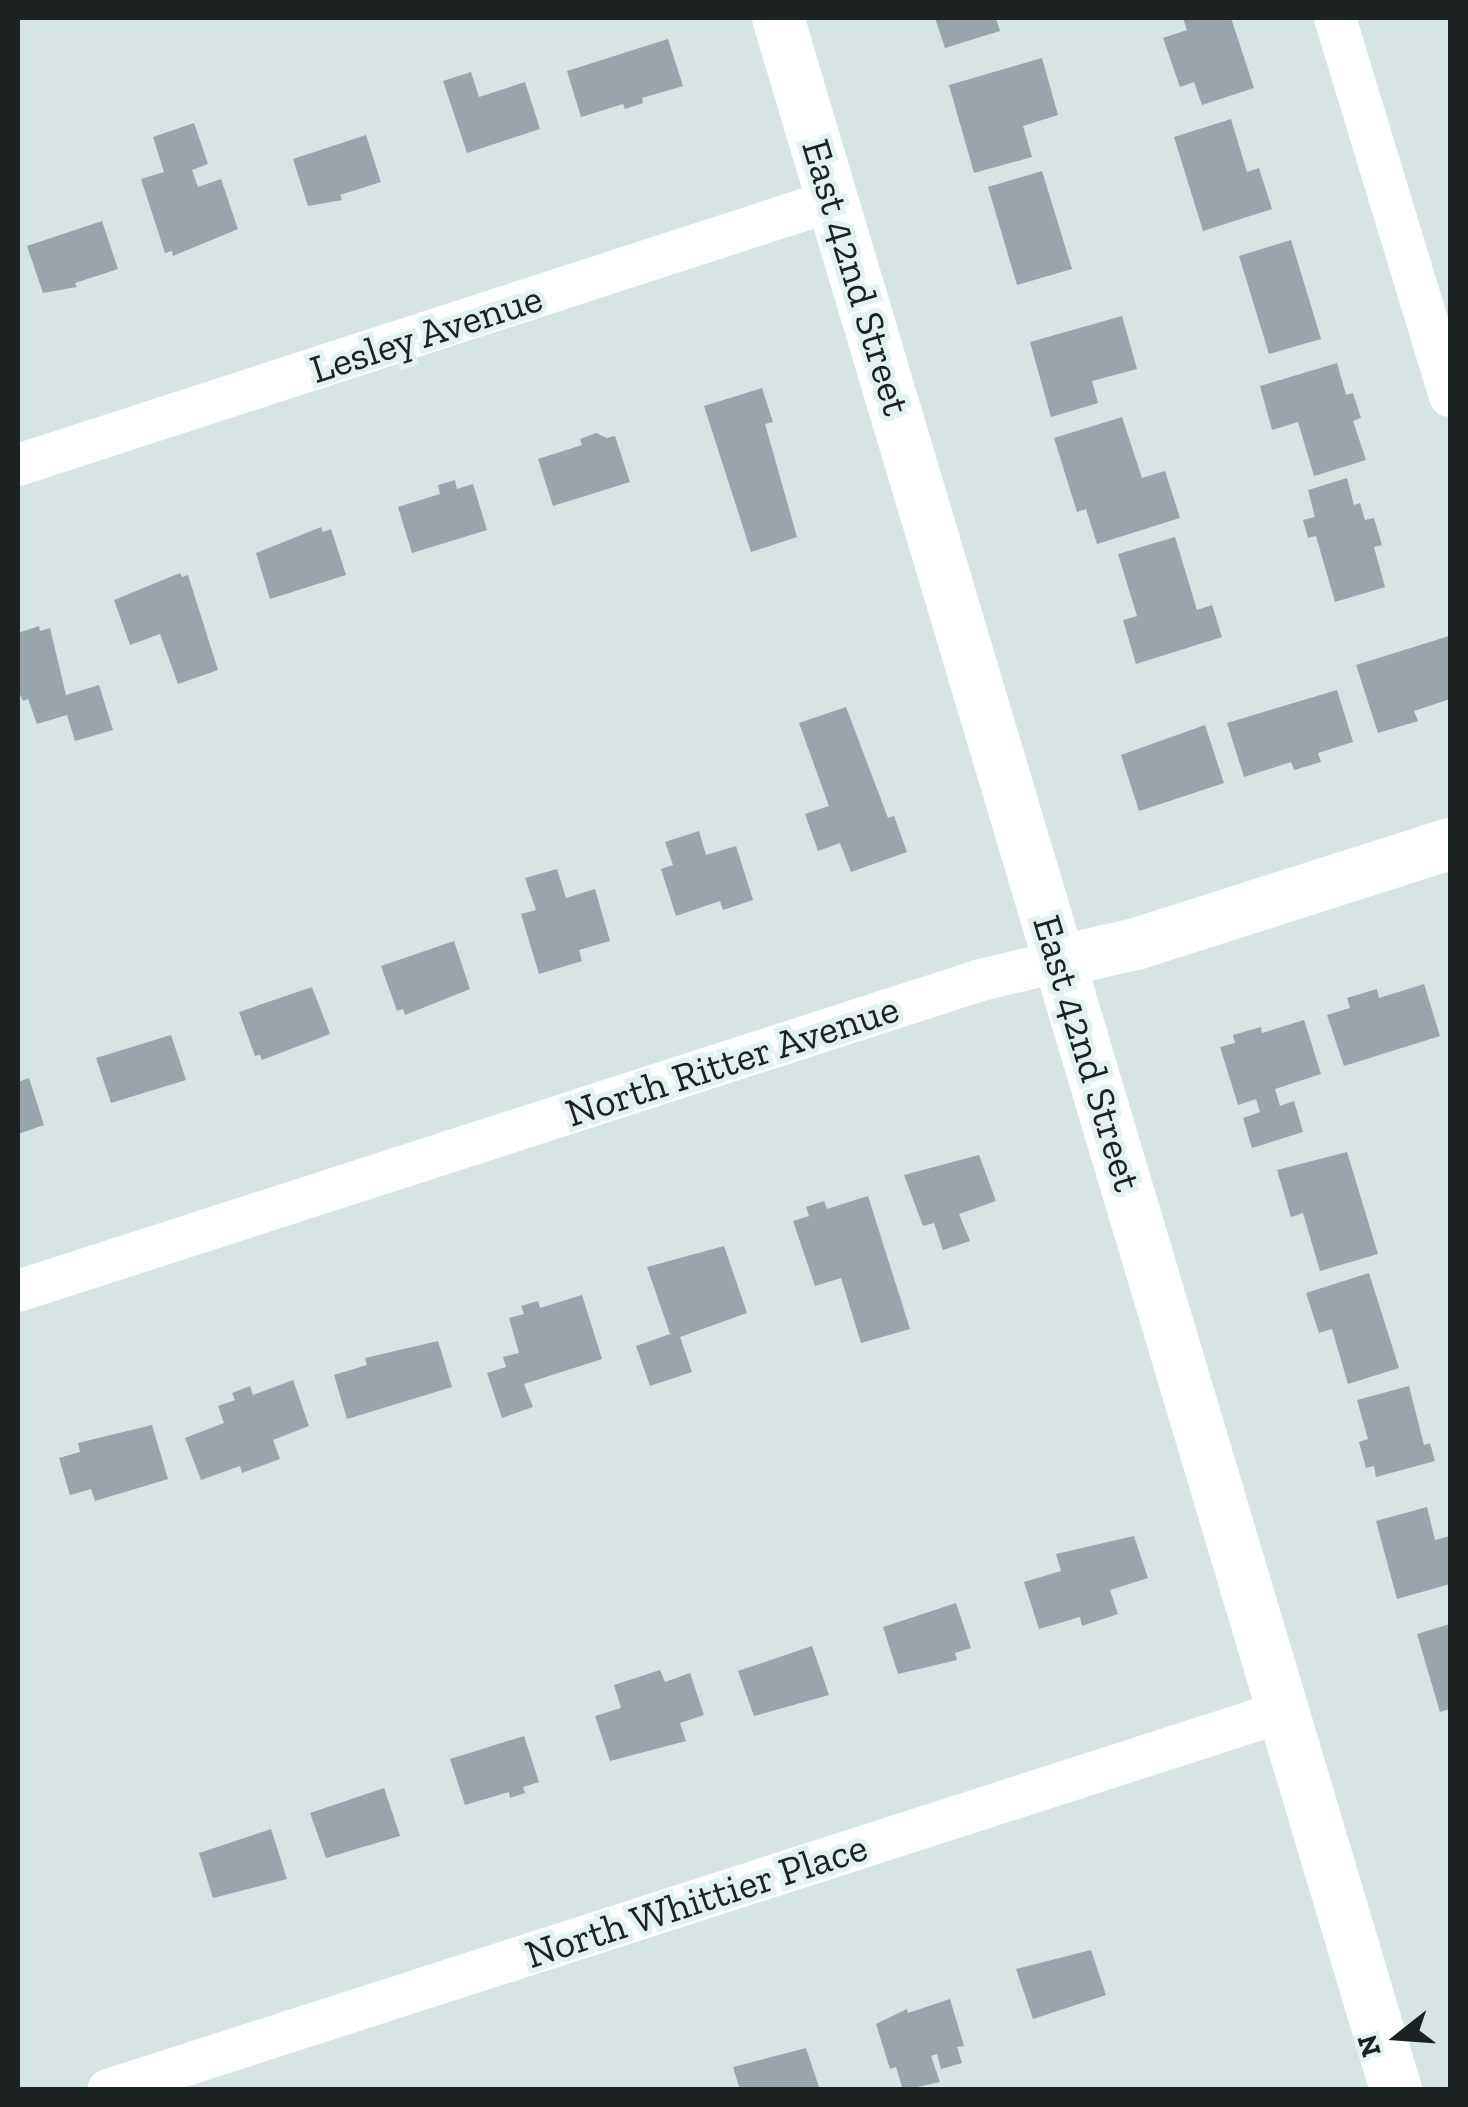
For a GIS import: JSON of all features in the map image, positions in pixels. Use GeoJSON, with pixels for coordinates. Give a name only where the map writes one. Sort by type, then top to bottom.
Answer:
{"type":"FeatureCollection","features":[{"type":"Feature","properties":{"kind":"street","name":"East 42nd Street"},"geometry":{"type":"LineString","coordinates":[[778,18],[1396,2090]]}},
{"type":"Feature","properties":{"kind":"street"},"geometry":{"type":"LineString","coordinates":[[1334,18],[1450,396]]}},
{"type":"Feature","properties":{"kind":"street","name":"Lesley Avenue"},"geometry":{"type":"LineString","coordinates":[[18,465],[834,200]]}},
{"type":"Feature","properties":{"kind":"street","name":"North Ritter Avenue"},"geometry":{"type":"LineString","coordinates":[[18,1291],[981,980],[1136,944],[1450,844]]}},
{"type":"Feature","properties":{"kind":"street","name":"North Whittier Place"},"geometry":{"type":"LineString","coordinates":[[108,2090],[1285,1711]]}},
{"type":"Feature","properties":{"kind":"building"},"geometry":{"type":"Polygon","coordinates":[[[935,18],[996,18],[1000,31],[945,48],[935,18]]]}},
{"type":"Feature","properties":{"kind":"building"},"geometry":{"type":"Polygon","coordinates":[[[1183,18],[1231,18],[1254,88],[1202,105],[1194,82],[1180,87],[1163,38],[1187,30],[1183,18]]]}},
{"type":"Feature","properties":{"kind":"building"},"geometry":{"type":"Polygon","coordinates":[[[668,39],[683,86],[642,98],[643,103],[625,109],[623,104],[581,117],[567,71],[668,39]]]}},
{"type":"Feature","properties":{"kind":"building"},"geometry":{"type":"Polygon","coordinates":[[[1042,58],[1058,115],[1023,126],[1032,157],[974,173],[949,85],[1042,58]]]}},
{"type":"Feature","properties":{"kind":"building"},"geometry":{"type":"Polygon","coordinates":[[[471,72],[479,97],[525,82],[540,129],[467,153],[443,81],[471,72]]]}},
{"type":"Feature","properties":{"kind":"building"},"geometry":{"type":"Polygon","coordinates":[[[1231,119],[1247,172],[1259,168],[1272,209],[1203,231],[1174,137],[1231,119]]]}},
{"type":"Feature","properties":{"kind":"building"},"geometry":{"type":"Polygon","coordinates":[[[194,123],[208,164],[192,170],[198,187],[221,179],[238,229],[173,256],[172,251],[165,253],[141,179],[164,172],[153,137],[194,123]]]}},
{"type":"Feature","properties":{"kind":"building"},"geometry":{"type":"Polygon","coordinates":[[[366,135],[381,182],[340,195],[342,200],[308,206],[293,159],[366,135]]]}},
{"type":"Feature","properties":{"kind":"building"},"geometry":{"type":"Polygon","coordinates":[[[1042,171],[1072,269],[1017,285],[988,187],[1042,171]]]}},
{"type":"Feature","properties":{"kind":"building"},"geometry":{"type":"Polygon","coordinates":[[[102,221],[118,269],[75,283],[77,287],[43,293],[27,246],[102,221]]]}},
{"type":"Feature","properties":{"kind":"building"},"geometry":{"type":"Polygon","coordinates":[[[1291,240],[1321,339],[1269,354],[1239,256],[1291,240]]]}},
{"type":"Feature","properties":{"kind":"building"},"geometry":{"type":"Polygon","coordinates":[[[1122,316],[1137,369],[1092,381],[1098,403],[1051,417],[1030,342],[1122,316]]]}},
{"type":"Feature","properties":{"kind":"building"},"geometry":{"type":"Polygon","coordinates":[[[1337,363],[1346,395],[1353,393],[1361,418],[1353,421],[1366,460],[1314,476],[1298,422],[1272,430],[1260,386],[1337,363]]]}},
{"type":"Feature","properties":{"kind":"building"},"geometry":{"type":"Polygon","coordinates":[[[762,388],[773,422],[765,424],[797,537],[751,552],[704,406],[762,388]]]}},
{"type":"Feature","properties":{"kind":"building"},"geometry":{"type":"Polygon","coordinates":[[[1122,417],[1142,478],[1165,471],[1180,518],[1097,544],[1086,509],[1077,512],[1054,438],[1122,417]]]}},
{"type":"Feature","properties":{"kind":"building"},"geometry":{"type":"Polygon","coordinates":[[[596,433],[607,438],[615,436],[630,482],[553,506],[538,459],[582,445],[580,439],[596,433]]]}},
{"type":"Feature","properties":{"kind":"building"},"geometry":{"type":"Polygon","coordinates":[[[1347,478],[1354,505],[1360,503],[1365,520],[1374,518],[1382,545],[1374,547],[1385,587],[1335,602],[1316,536],[1308,538],[1303,520],[1315,517],[1308,490],[1347,478]]]}},
{"type":"Feature","properties":{"kind":"building"},"geometry":{"type":"Polygon","coordinates":[[[455,480],[457,489],[473,484],[487,530],[412,553],[398,507],[440,494],[438,485],[455,480]]]}},
{"type":"Feature","properties":{"kind":"building"},"geometry":{"type":"Polygon","coordinates":[[[321,527],[323,532],[331,529],[346,575],[270,599],[256,553],[321,527]]]}},
{"type":"Feature","properties":{"kind":"building"},"geometry":{"type":"Polygon","coordinates":[[[1175,537],[1197,610],[1212,605],[1222,637],[1136,664],[1123,620],[1137,616],[1118,554],[1175,537]]]}},
{"type":"Feature","properties":{"kind":"building"},"geometry":{"type":"Polygon","coordinates":[[[180,573],[182,577],[188,575],[218,670],[178,684],[160,634],[130,645],[114,600],[180,573]]]}},
{"type":"Feature","properties":{"kind":"building"},"geometry":{"type":"Polygon","coordinates":[[[39,626],[40,631],[50,628],[66,695],[99,685],[113,730],[75,741],[67,715],[37,724],[28,699],[23,701],[18,690],[18,633],[39,626]]]}},
{"type":"Feature","properties":{"kind":"building"},"geometry":{"type":"Polygon","coordinates":[[[1449,636],[1450,699],[1414,711],[1418,721],[1378,733],[1356,665],[1449,636]]]}},
{"type":"Feature","properties":{"kind":"building"},"geometry":{"type":"Polygon","coordinates":[[[1337,690],[1353,742],[1318,753],[1321,762],[1294,770],[1291,762],[1244,777],[1227,723],[1337,690]]]}},
{"type":"Feature","properties":{"kind":"building"},"geometry":{"type":"Polygon","coordinates":[[[846,707],[888,818],[894,816],[907,852],[851,872],[840,843],[818,851],[805,814],[829,806],[799,723],[846,707]]]}},
{"type":"Feature","properties":{"kind":"building"},"geometry":{"type":"Polygon","coordinates":[[[1205,725],[1224,783],[1139,811],[1121,755],[1205,725]]]}},
{"type":"Feature","properties":{"kind":"building"},"geometry":{"type":"Polygon","coordinates":[[[699,831],[706,855],[736,846],[753,900],[723,910],[720,901],[676,916],[661,869],[673,865],[665,842],[699,831]]]}},
{"type":"Feature","properties":{"kind":"building"},"geometry":{"type":"Polygon","coordinates":[[[557,869],[566,898],[595,889],[610,941],[579,950],[582,961],[539,974],[521,914],[536,910],[525,878],[557,869]]]}},
{"type":"Feature","properties":{"kind":"building"},"geometry":{"type":"Polygon","coordinates":[[[454,941],[470,989],[405,1015],[403,1009],[397,1011],[381,966],[454,941]]]}},
{"type":"Feature","properties":{"kind":"building"},"geometry":{"type":"Polygon","coordinates":[[[1424,984],[1440,1036],[1344,1066],[1327,1015],[1350,1008],[1347,998],[1377,989],[1379,998],[1424,984]]]}},
{"type":"Feature","properties":{"kind":"building"},"geometry":{"type":"Polygon","coordinates":[[[312,987],[330,1034],[262,1060],[260,1055],[255,1056],[239,1012],[312,987]]]}},
{"type":"Feature","properties":{"kind":"building"},"geometry":{"type":"Polygon","coordinates":[[[1304,1020],[1321,1074],[1275,1089],[1280,1106],[1294,1101],[1303,1132],[1252,1148],[1243,1118],[1260,1112],[1256,1099],[1238,1105],[1220,1047],[1235,1043],[1233,1035],[1261,1027],[1262,1033],[1304,1020]]]}},
{"type":"Feature","properties":{"kind":"building"},"geometry":{"type":"Polygon","coordinates":[[[171,1035],[186,1080],[111,1103],[96,1058],[171,1035]]]}},
{"type":"Feature","properties":{"kind":"building"},"geometry":{"type":"Polygon","coordinates":[[[29,1078],[44,1125],[18,1134],[18,1082],[29,1078]]]}},
{"type":"Feature","properties":{"kind":"building"},"geometry":{"type":"Polygon","coordinates":[[[1347,1152],[1378,1254],[1320,1271],[1303,1213],[1291,1217],[1277,1170],[1347,1152]]]}},
{"type":"Feature","properties":{"kind":"building"},"geometry":{"type":"Polygon","coordinates":[[[979,1155],[996,1201],[959,1214],[970,1241],[943,1250],[934,1223],[923,1226],[904,1175],[979,1155]]]}},
{"type":"Feature","properties":{"kind":"building"},"geometry":{"type":"Polygon","coordinates":[[[868,1196],[910,1329],[861,1343],[841,1278],[815,1286],[793,1221],[809,1216],[806,1207],[824,1201],[827,1209],[868,1196]]]}},
{"type":"Feature","properties":{"kind":"building"},"geometry":{"type":"Polygon","coordinates":[[[724,1246],[747,1313],[680,1337],[692,1372],[650,1386],[636,1346],[670,1334],[647,1267],[724,1246]]]}},
{"type":"Feature","properties":{"kind":"building"},"geometry":{"type":"Polygon","coordinates":[[[1369,1273],[1399,1368],[1348,1384],[1332,1329],[1319,1333],[1306,1293],[1369,1273]]]}},
{"type":"Feature","properties":{"kind":"building"},"geometry":{"type":"Polygon","coordinates":[[[582,1295],[602,1359],[524,1384],[533,1407],[502,1418],[487,1373],[506,1367],[503,1357],[519,1353],[509,1318],[524,1314],[521,1306],[538,1301],[540,1308],[582,1295]]]}},
{"type":"Feature","properties":{"kind":"building"},"geometry":{"type":"Polygon","coordinates":[[[438,1341],[452,1387],[347,1419],[334,1375],[367,1365],[365,1358],[438,1341]]]}},
{"type":"Feature","properties":{"kind":"building"},"geometry":{"type":"Polygon","coordinates":[[[293,1380],[309,1426],[273,1440],[280,1459],[242,1473],[240,1466],[201,1480],[185,1438],[224,1423],[218,1406],[235,1400],[232,1393],[250,1386],[253,1395],[293,1380]]]}},
{"type":"Feature","properties":{"kind":"building"},"geometry":{"type":"Polygon","coordinates":[[[1409,1386],[1424,1445],[1430,1443],[1435,1461],[1376,1477],[1374,1466],[1366,1468],[1359,1442],[1368,1439],[1357,1400],[1409,1386]]]}},
{"type":"Feature","properties":{"kind":"building"},"geometry":{"type":"Polygon","coordinates":[[[152,1425],[168,1479],[95,1501],[91,1489],[70,1495],[59,1458],[80,1452],[78,1443],[152,1425]]]}},
{"type":"Feature","properties":{"kind":"building"},"geometry":{"type":"Polygon","coordinates":[[[1427,1507],[1435,1540],[1450,1536],[1450,1584],[1397,1599],[1376,1521],[1427,1507]]]}},
{"type":"Feature","properties":{"kind":"building"},"geometry":{"type":"Polygon","coordinates":[[[1134,1536],[1148,1578],[1110,1590],[1118,1614],[1082,1626],[1080,1617],[1039,1629],[1024,1582],[1061,1571],[1056,1554],[1134,1536]]]}},
{"type":"Feature","properties":{"kind":"building"},"geometry":{"type":"Polygon","coordinates":[[[956,1603],[971,1648],[955,1653],[957,1660],[898,1674],[883,1627],[956,1603]]]}},
{"type":"Feature","properties":{"kind":"building"},"geometry":{"type":"Polygon","coordinates":[[[1450,1624],[1450,1709],[1440,1712],[1417,1634],[1450,1624]]]}},
{"type":"Feature","properties":{"kind":"building"},"geometry":{"type":"Polygon","coordinates":[[[812,1646],[829,1695],[754,1716],[738,1671],[812,1646]]]}},
{"type":"Feature","properties":{"kind":"building"},"geometry":{"type":"Polygon","coordinates":[[[660,1670],[665,1682],[690,1673],[704,1715],[680,1723],[686,1741],[610,1761],[595,1716],[621,1708],[614,1685],[660,1670]]]}},
{"type":"Feature","properties":{"kind":"building"},"geometry":{"type":"Polygon","coordinates":[[[524,1736],[539,1782],[523,1787],[525,1793],[510,1798],[509,1792],[465,1805],[450,1759],[524,1736]]]}},
{"type":"Feature","properties":{"kind":"building"},"geometry":{"type":"Polygon","coordinates":[[[384,1788],[400,1836],[326,1858],[310,1813],[384,1788]]]}},
{"type":"Feature","properties":{"kind":"building"},"geometry":{"type":"Polygon","coordinates":[[[271,1829],[287,1879],[213,1898],[199,1853],[271,1829]]]}},
{"type":"Feature","properties":{"kind":"building"},"geometry":{"type":"Polygon","coordinates":[[[1091,1950],[1106,1995],[1033,2019],[1016,1969],[1091,1950]]]}},
{"type":"Feature","properties":{"kind":"building"},"geometry":{"type":"Polygon","coordinates":[[[950,1999],[964,2046],[957,2047],[962,2063],[941,2069],[937,2054],[931,2056],[940,2082],[903,2090],[896,2067],[890,2069],[876,2024],[907,2009],[908,2013],[950,1999]]]}},
{"type":"Feature","properties":{"kind":"building"},"geometry":{"type":"Polygon","coordinates":[[[806,2048],[820,2090],[740,2090],[733,2067],[806,2048]]]}}]}
